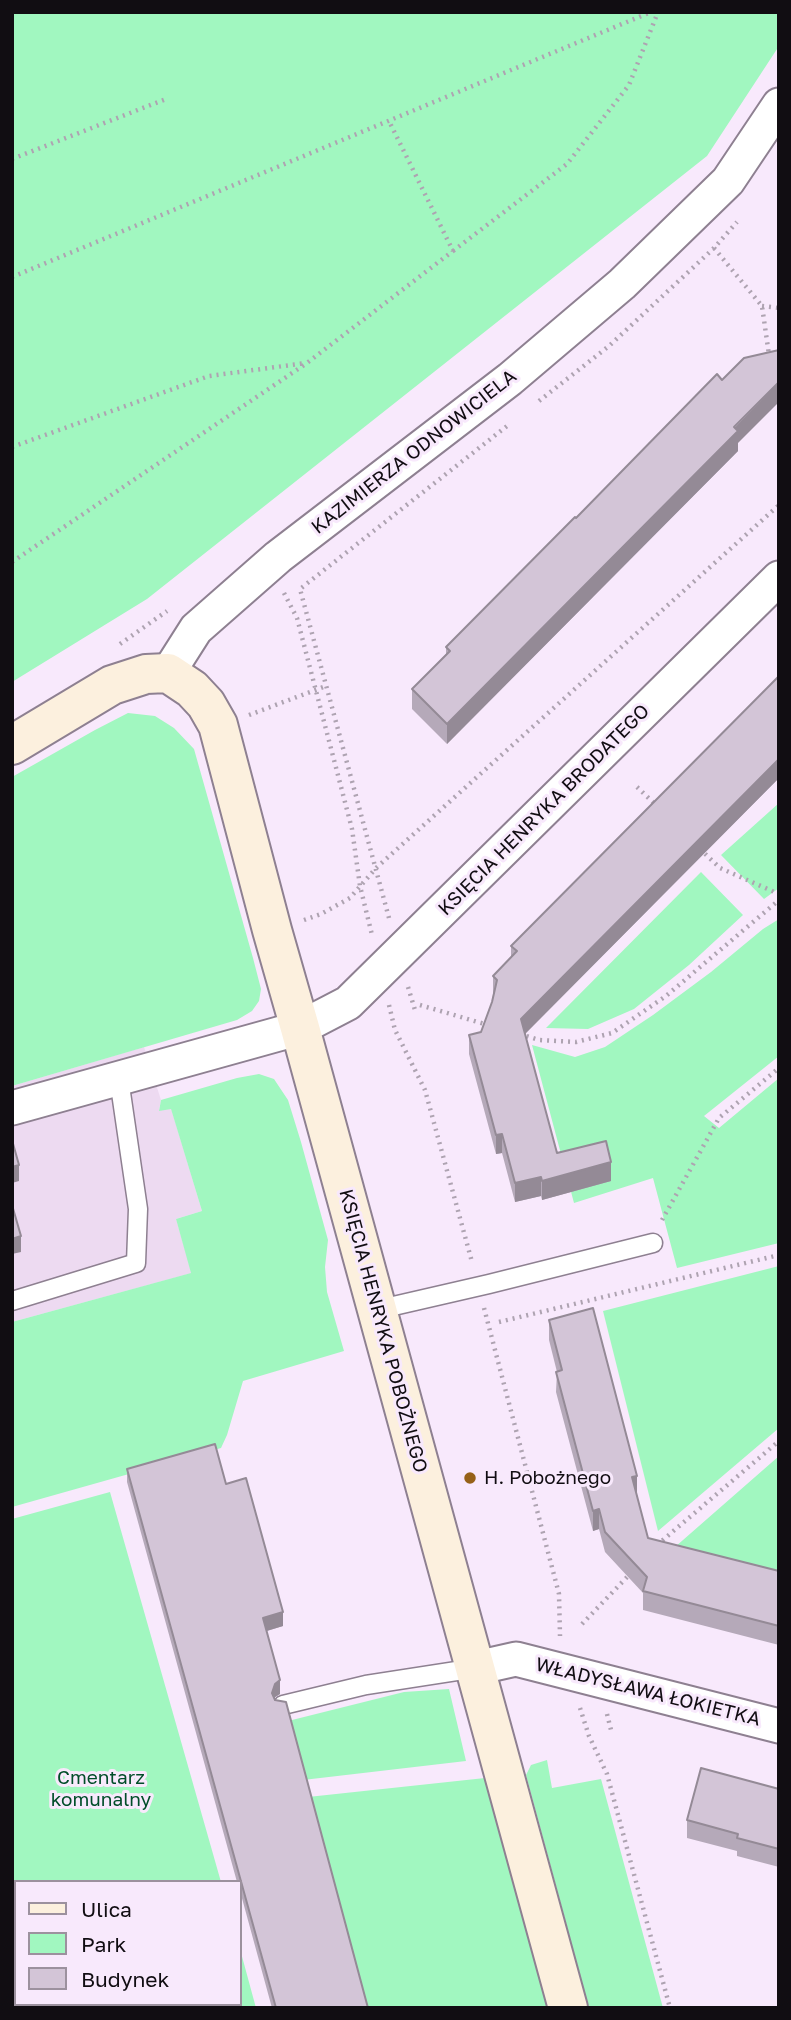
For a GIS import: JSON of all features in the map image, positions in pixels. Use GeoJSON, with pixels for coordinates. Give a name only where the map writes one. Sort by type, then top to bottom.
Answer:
{"type":"FeatureCollection","features":[{"type":"Feature","properties":{"kind":"street","name":"KAZIMIERZA ODNOWICIELA"},"geometry":{"type":"LineString","coordinates":[[168,673],[196,629],[278,557],[510,379],[622,284],[728,181],[779,105]]}},
{"type":"Feature","properties":{"kind":"street","name":"KSIĘCIA HENRYKA BRODATEGO"},"geometry":{"type":"LineString","coordinates":[[12,1108],[300,1028],[348,1003],[779,578]]}},
{"type":"Feature","properties":{"kind":"street","name":"KSIĘCIA HENRYKA POBOŻNEGO"},"geometry":{"type":"LineString","coordinates":[[168,673],[192,689],[206,704],[218,726],[568,2008]]}},
{"type":"Feature","properties":{"kind":"street"},"geometry":{"type":"LineString","coordinates":[[12,745],[112,685],[146,674],[168,673]]}},
{"type":"Feature","properties":{"kind":"street","name":"WŁADYSŁAWA ŁOKIETKA"},"geometry":{"type":"LineString","coordinates":[[476,1668],[516,1659],[779,1726]]}},
{"type":"Feature","properties":{"kind":"lane"},"geometry":{"type":"LineString","coordinates":[[12,1301],[136,1263],[138,1209],[119,1079]]}},
{"type":"Feature","properties":{"kind":"lane"},"geometry":{"type":"LineString","coordinates":[[376,1310],[653,1242]]}},
{"type":"Feature","properties":{"kind":"lane"},"geometry":{"type":"LineString","coordinates":[[283,1705],[366,1685],[476,1668]]}},
{"type":"Feature","properties":{"kind":"path"},"geometry":{"type":"LineString","coordinates":[[12,276],[650,12]]}},
{"type":"Feature","properties":{"kind":"path"},"geometry":{"type":"LineString","coordinates":[[12,562],[307,363],[567,164],[629,85],[658,12]]}},
{"type":"Feature","properties":{"kind":"path"},"geometry":{"type":"LineString","coordinates":[[12,159],[166,99]]}},
{"type":"Feature","properties":{"kind":"path"},"geometry":{"type":"LineString","coordinates":[[389,121],[453,251]]}},
{"type":"Feature","properties":{"kind":"path"},"geometry":{"type":"LineString","coordinates":[[534,405],[609,346],[714,248],[741,217]]}},
{"type":"Feature","properties":{"kind":"path"},"geometry":{"type":"LineString","coordinates":[[714,248],[762,306],[771,367]]}},
{"type":"Feature","properties":{"kind":"path"},"geometry":{"type":"LineString","coordinates":[[762,306],[779,309]]}},
{"type":"Feature","properties":{"kind":"path"},"geometry":{"type":"LineString","coordinates":[[12,447],[209,376],[307,363]]}},
{"type":"Feature","properties":{"kind":"path"},"geometry":{"type":"LineString","coordinates":[[376,868],[300,589],[513,422]]}},
{"type":"Feature","properties":{"kind":"path"},"geometry":{"type":"LineString","coordinates":[[272,930],[321,914],[350,898],[376,868],[779,505]]}},
{"type":"Feature","properties":{"kind":"path"},"geometry":{"type":"LineString","coordinates":[[218,726],[326,686]]}},
{"type":"Feature","properties":{"kind":"path"},"geometry":{"type":"LineString","coordinates":[[637,787],[665,814]]}},
{"type":"Feature","properties":{"kind":"path"},"geometry":{"type":"LineString","coordinates":[[692,841],[720,868],[779,894]]}},
{"type":"Feature","properties":{"kind":"path"},"geometry":{"type":"LineString","coordinates":[[512,1032],[539,1040],[576,1042],[612,1033],[666,996],[779,900]]}},
{"type":"Feature","properties":{"kind":"path"},"geometry":{"type":"LineString","coordinates":[[419,1004],[499,1028]]}},
{"type":"Feature","properties":{"kind":"path"},"geometry":{"type":"LineString","coordinates":[[653,1242],[666,1210],[719,1118],[779,1068]]}},
{"type":"Feature","properties":{"kind":"path"},"geometry":{"type":"LineString","coordinates":[[499,1322],[779,1255]]}},
{"type":"Feature","properties":{"kind":"path"},"geometry":{"type":"LineString","coordinates":[[657,1545],[779,1441]]}},
{"type":"Feature","properties":{"kind":"path"},"geometry":{"type":"LineString","coordinates":[[582,1624],[638,1565]]}},
{"type":"Feature","properties":{"kind":"shaded area"},"geometry":{"type":"Polygon","coordinates":[[[144,1047],[161,1100],[159,1110],[171,1108],[202,1211],[176,1219],[192,1273],[12,1322],[12,1086],[144,1047]]]}},
{"type":"Feature","properties":{"kind":"green space"},"geometry":{"type":"Polygon","coordinates":[[[12,12],[779,12],[779,46],[707,156],[147,599],[12,682],[12,12]]]}},
{"type":"Feature","properties":{"kind":"green space"},"geometry":{"type":"Polygon","coordinates":[[[128,713],[155,716],[174,728],[194,749],[261,989],[259,1001],[252,1011],[237,1020],[12,1086],[12,777],[128,713]]]}},
{"type":"Feature","properties":{"kind":"green space"},"geometry":{"type":"Polygon","coordinates":[[[779,803],[779,888],[764,899],[721,855],[779,803]]]}},
{"type":"Feature","properties":{"kind":"green space"},"geometry":{"type":"Polygon","coordinates":[[[701,872],[743,915],[689,965],[634,1009],[588,1029],[546,1028],[701,872]]]}},
{"type":"Feature","properties":{"kind":"green space"},"geometry":{"type":"Polygon","coordinates":[[[779,919],[779,1056],[704,1116],[719,1128],[779,1078],[779,1243],[677,1268],[653,1178],[574,1203],[532,1045],[575,1057],[605,1047],[653,1015],[779,919]]]}},
{"type":"Feature","properties":{"kind":"green space"},"geometry":{"type":"Polygon","coordinates":[[[259,1074],[274,1079],[288,1100],[301,1142],[328,1240],[325,1267],[327,1292],[344,1351],[243,1381],[221,1448],[12,1507],[12,1322],[191,1273],[176,1219],[202,1211],[171,1109],[159,1111],[161,1100],[259,1074]]]}},
{"type":"Feature","properties":{"kind":"green space"},"geometry":{"type":"Polygon","coordinates":[[[779,1266],[779,1428],[658,1531],[603,1311],[779,1266]]]}},
{"type":"Feature","properties":{"kind":"green space"},"geometry":{"type":"Polygon","coordinates":[[[779,1456],[779,1579],[667,1554],[779,1456]]]}},
{"type":"Feature","properties":{"kind":"green space","name":"Cmentarz komunalny"},"geometry":{"type":"Polygon","coordinates":[[[110,1492],[220,1880],[14,1880],[14,2006],[242,2006],[242,1956],[256,2008],[12,2008],[12,1519],[110,1492]]]}},
{"type":"Feature","properties":{"kind":"green space"},"geometry":{"type":"Polygon","coordinates":[[[449,1689],[466,1761],[303,1780],[288,1721],[404,1692],[449,1689]]]}},
{"type":"Feature","properties":{"kind":"green space"},"geometry":{"type":"Polygon","coordinates":[[[547,1760],[552,1788],[601,1779],[663,2008],[589,2008],[526,1775],[531,1765],[547,1760]]]}},
{"type":"Feature","properties":{"kind":"green space"},"geometry":{"type":"Polygon","coordinates":[[[485,1778],[550,2008],[365,2008],[308,1797],[485,1778]]]}},
{"type":"Feature","properties":{"kind":"building"},"geometry":{"type":"Polygon","coordinates":[[[779,350],[779,382],[734,427],[738,431],[447,724],[412,689],[450,651],[446,647],[717,374],[722,380],[744,358],[779,350]]]}},
{"type":"Feature","properties":{"kind":"building"},"geometry":{"type":"Polygon","coordinates":[[[779,676],[779,759],[521,1019],[557,1153],[606,1141],[611,1162],[542,1181],[541,1177],[515,1183],[502,1134],[496,1135],[469,1035],[481,1032],[497,980],[493,976],[517,951],[511,946],[779,676]]]}},
{"type":"Feature","properties":{"kind":"building"},"geometry":{"type":"Polygon","coordinates":[[[12,1140],[19,1165],[12,1167],[12,1140]]]}},
{"type":"Feature","properties":{"kind":"building"},"geometry":{"type":"Polygon","coordinates":[[[12,1205],[21,1236],[12,1239],[12,1205]]]}},
{"type":"Feature","properties":{"kind":"building"},"geometry":{"type":"Polygon","coordinates":[[[593,1308],[637,1476],[632,1477],[648,1538],[779,1571],[779,1626],[643,1591],[647,1577],[605,1532],[599,1509],[593,1511],[556,1372],[562,1370],[549,1320],[593,1308]]]}},
{"type":"Feature","properties":{"kind":"building"},"geometry":{"type":"Polygon","coordinates":[[[215,1444],[226,1484],[246,1478],[283,1612],[263,1618],[280,1680],[275,1684],[272,1693],[275,1700],[286,1702],[368,2008],[276,2008],[127,1469],[215,1444]]]}},
{"type":"Feature","properties":{"kind":"building"},"geometry":{"type":"Polygon","coordinates":[[[701,1768],[779,1789],[779,1849],[737,1838],[738,1834],[687,1820],[701,1768]]]}},
{"type":"Feature","properties":{"kind":"place","name":"H. Pobożnego"},"geometry":{"type":"Point","coordinates":[470,1478]}}]}
